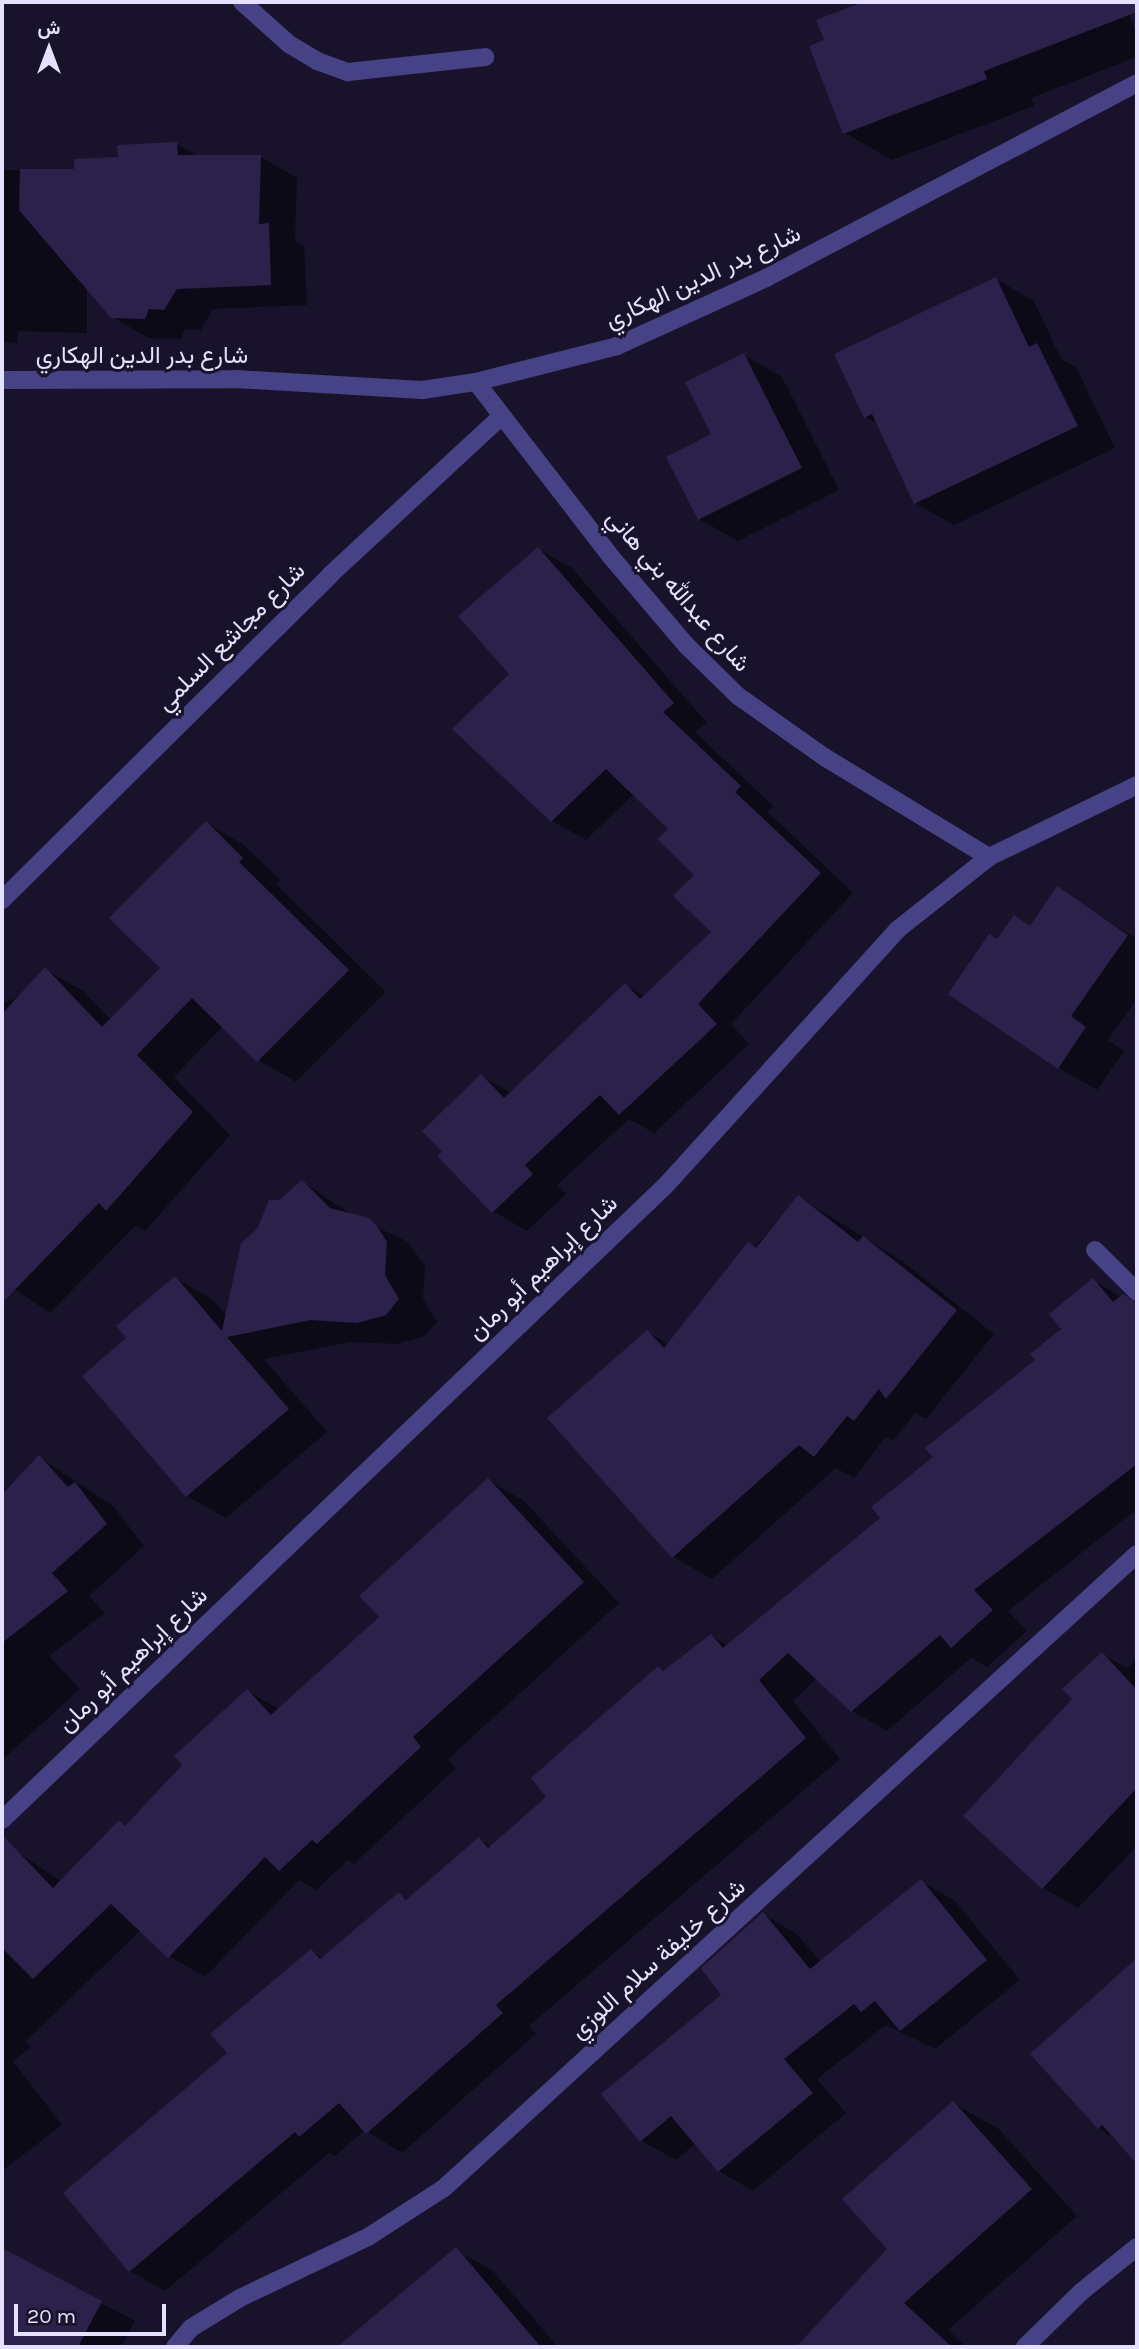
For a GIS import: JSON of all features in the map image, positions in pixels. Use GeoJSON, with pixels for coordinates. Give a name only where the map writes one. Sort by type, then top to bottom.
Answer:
{"type":"FeatureCollection","features":[{"type":"Feature","properties":{"kind":"street"},"geometry":{"type":"LineString","coordinates":[[242,2],[289,44],[317,61],[348,72],[485,57]]}},
{"type":"Feature","properties":{"kind":"street","name":"شارع بدر الدين الهكاري"},"geometry":{"type":"LineString","coordinates":[[2,380],[236,379],[422,390],[476,382],[629,341],[766,278],[1137,83]]}},
{"type":"Feature","properties":{"kind":"street","name":"شارع عبدالله بني هاني"},"geometry":{"type":"LineString","coordinates":[[476,382],[653,606],[738,696],[826,758],[989,857]]}},
{"type":"Feature","properties":{"kind":"street","name":"شارع مجاشع السلمي"},"geometry":{"type":"LineString","coordinates":[[2,900],[330,575],[502,416]]}},
{"type":"Feature","properties":{"kind":"street","name":"شارع إبراهيم أبو رمان"},"geometry":{"type":"LineString","coordinates":[[2,1820],[667,1184],[897,930],[989,857],[1137,785]]}},
{"type":"Feature","properties":{"kind":"street"},"geometry":{"type":"LineString","coordinates":[[1095,1250],[1137,1292]]}},
{"type":"Feature","properties":{"kind":"street","name":"شارع خليفة سلام اللوزي"},"geometry":{"type":"LineString","coordinates":[[176,2347],[191,2328],[230,2304],[368,2237],[444,2188],[1137,1554]]}},
{"type":"Feature","properties":{"kind":"street"},"geometry":{"type":"LineString","coordinates":[[1025,2347],[1081,2292],[1137,2248]]}},
{"type":"Feature","properties":{"kind":"building"},"geometry":{"type":"Polygon","coordinates":[[[863,2],[1137,2],[1137,12],[984,71],[987,79],[843,134],[809,46],[824,40],[816,20],[863,2]]]}},
{"type":"Feature","properties":{"kind":"building"},"geometry":{"type":"Polygon","coordinates":[[[177,142],[178,155],[261,155],[259,224],[269,223],[271,285],[177,289],[164,310],[149,309],[145,319],[111,318],[19,210],[20,169],[74,169],[74,159],[118,157],[117,145],[177,142]]]}},
{"type":"Feature","properties":{"kind":"building"},"geometry":{"type":"Polygon","coordinates":[[[996,277],[1029,347],[1037,343],[1078,426],[914,504],[872,414],[864,418],[834,354],[996,277]]]}},
{"type":"Feature","properties":{"kind":"building"},"geometry":{"type":"Polygon","coordinates":[[[744,353],[802,468],[698,520],[666,457],[711,434],[685,382],[744,353]]]}},
{"type":"Feature","properties":{"kind":"building"},"geometry":{"type":"Polygon","coordinates":[[[538,547],[674,703],[663,712],[741,786],[735,792],[821,873],[698,1004],[717,1024],[619,1115],[600,1095],[525,1165],[533,1174],[492,1213],[437,1156],[442,1152],[422,1131],[481,1074],[504,1098],[625,983],[640,999],[711,932],[673,896],[694,875],[657,839],[668,829],[606,769],[551,822],[452,729],[509,674],[458,616],[538,547]]]}},
{"type":"Feature","properties":{"kind":"building"},"geometry":{"type":"Polygon","coordinates":[[[206,821],[243,858],[239,862],[349,970],[257,1062],[192,998],[137,1055],[193,1112],[106,1211],[99,1203],[2,1303],[2,1014],[45,967],[102,1027],[160,968],[109,918],[206,821]]]}},
{"type":"Feature","properties":{"kind":"building"},"geometry":{"type":"Polygon","coordinates":[[[1057,886],[1128,935],[1071,1016],[1086,1027],[1058,1069],[948,994],[989,934],[997,939],[1014,915],[1030,926],[1057,886]]]}},
{"type":"Feature","properties":{"kind":"building"},"geometry":{"type":"Polygon","coordinates":[[[302,1180],[330,1208],[369,1218],[377,1226],[387,1242],[385,1275],[399,1299],[386,1315],[357,1323],[311,1320],[227,1337],[289,1409],[186,1497],[82,1376],[126,1338],[116,1326],[175,1276],[222,1331],[241,1243],[257,1229],[269,1200],[279,1200],[302,1180]]]}},
{"type":"Feature","properties":{"kind":"building"},"geometry":{"type":"Polygon","coordinates":[[[798,1195],[858,1242],[863,1236],[957,1310],[886,1399],[879,1389],[854,1421],[847,1416],[814,1457],[799,1445],[672,1558],[547,1418],[647,1330],[664,1348],[748,1242],[756,1248],[798,1195]]]}},
{"type":"Feature","properties":{"kind":"building"},"geometry":{"type":"Polygon","coordinates":[[[1093,1278],[1113,1302],[1123,1294],[1137,1303],[1137,1464],[974,1590],[993,1610],[951,1648],[940,1635],[851,1712],[788,1653],[759,1680],[806,1738],[496,2005],[503,2013],[366,2134],[339,2103],[299,2137],[295,2132],[129,2272],[63,2193],[227,2053],[210,2034],[311,1949],[320,1959],[399,1892],[406,1900],[479,1837],[488,1848],[546,1797],[531,1778],[658,1666],[663,1671],[711,1634],[723,1648],[880,1518],[871,1507],[933,1457],[925,1448],[1035,1360],[1030,1354],[1061,1329],[1049,1314],[1093,1278]]]}},
{"type":"Feature","properties":{"kind":"building"},"geometry":{"type":"Polygon","coordinates":[[[39,1455],[68,1487],[75,1482],[107,1524],[52,1573],[68,1591],[2,1643],[2,1494],[39,1455]]]}},
{"type":"Feature","properties":{"kind":"building"},"geometry":{"type":"Polygon","coordinates":[[[488,1478],[584,1582],[413,1737],[421,1747],[317,1844],[312,1840],[279,1871],[265,1857],[168,1958],[111,1904],[33,1979],[2,1948],[2,1835],[53,1888],[119,1820],[125,1826],[182,1765],[174,1756],[247,1689],[271,1715],[379,1617],[359,1596],[488,1478]]]}},
{"type":"Feature","properties":{"kind":"building"},"geometry":{"type":"Polygon","coordinates":[[[1102,1652],[1137,1690],[1137,1788],[1042,1889],[963,1816],[1072,1699],[1062,1689],[1102,1652]]]}},
{"type":"Feature","properties":{"kind":"building"},"geometry":{"type":"Polygon","coordinates":[[[921,1879],[987,1960],[900,2031],[875,2001],[861,2012],[854,2004],[784,2059],[813,2093],[718,2172],[671,2116],[640,2142],[601,2094],[721,1995],[701,1968],[763,1912],[810,1969],[921,1879]]]}},
{"type":"Feature","properties":{"kind":"building"},"geometry":{"type":"Polygon","coordinates":[[[1137,1958],[1137,2164],[1102,2125],[1098,2129],[1030,2054],[1137,1958]]]}},
{"type":"Feature","properties":{"kind":"building"},"geometry":{"type":"Polygon","coordinates":[[[953,2101],[1032,2189],[904,2303],[952,2347],[796,2347],[887,2249],[842,2199],[953,2101]]]}},
{"type":"Feature","properties":{"kind":"building"},"geometry":{"type":"Polygon","coordinates":[[[456,2247],[541,2347],[337,2347],[456,2247]]]}},
{"type":"Feature","properties":{"kind":"building"},"geometry":{"type":"Polygon","coordinates":[[[2,2248],[102,2301],[78,2347],[2,2347],[2,2248]]]}}]}
